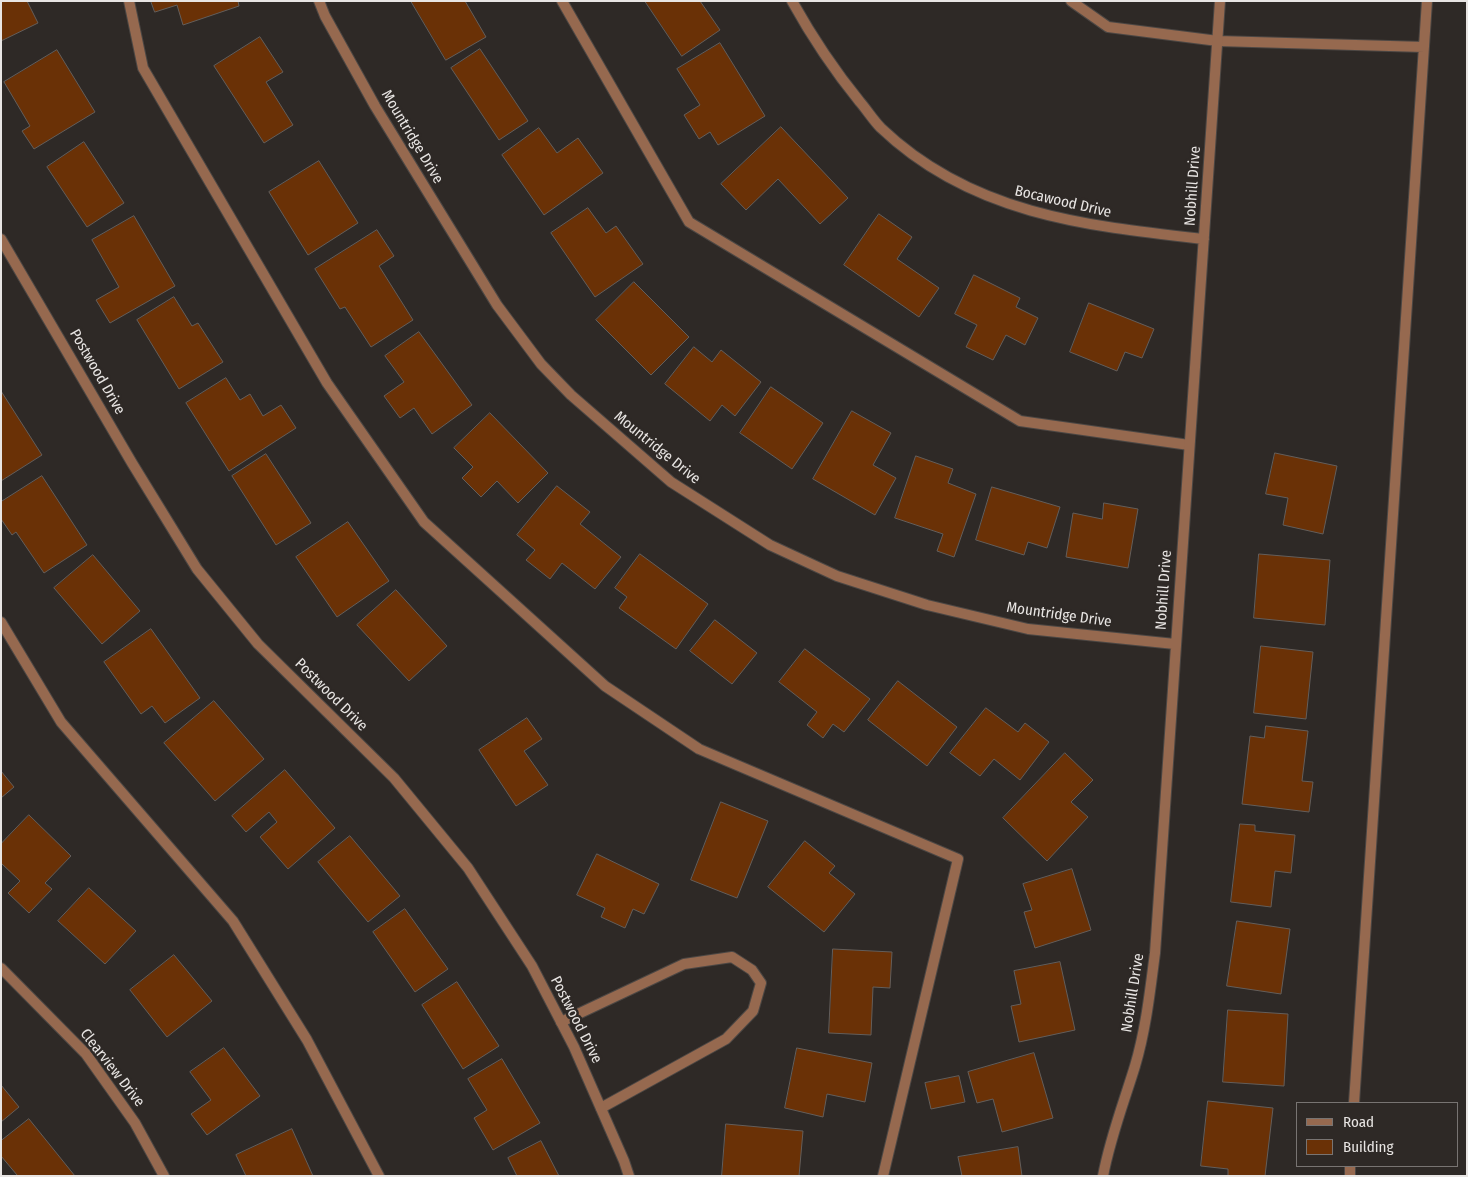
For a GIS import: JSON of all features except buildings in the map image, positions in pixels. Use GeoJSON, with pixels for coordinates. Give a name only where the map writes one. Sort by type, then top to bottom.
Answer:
{"type":"FeatureCollection","features":[{"type":"Feature","properties":{"kind":"street"},"geometry":{"type":"LineString","coordinates":[[129,1],[143,68],[327,383],[424,522],[605,686],[699,749],[958,859],[883,1176]]}},
{"type":"Feature","properties":{"kind":"street","name":"Mountridge Drive"},"geometry":{"type":"LineString","coordinates":[[319,1],[325,16],[376,106],[497,305],[541,364],[571,396],[671,482],[770,545],[837,576],[909,599],[1028,629],[1175,644]]}},
{"type":"Feature","properties":{"kind":"street"},"geometry":{"type":"LineString","coordinates":[[562,1],[689,222],[1020,421],[1189,445]]}},
{"type":"Feature","properties":{"kind":"street","name":"Bocawood Drive"},"geometry":{"type":"LineString","coordinates":[[792,1],[835,72],[881,128],[924,162],[953,180],[983,196],[1026,211],[1117,230],[1204,239]]}},
{"type":"Feature","properties":{"kind":"street"},"geometry":{"type":"LineString","coordinates":[[1071,1],[1108,27],[1218,41],[1424,47]]}},
{"type":"Feature","properties":{"kind":"street","name":"Nobhill Drive"},"geometry":{"type":"LineString","coordinates":[[1103,1176],[1107,1156],[1136,1064],[1148,1009],[1156,943],[1220,1]]}},
{"type":"Feature","properties":{"kind":"street"},"geometry":{"type":"LineString","coordinates":[[1354,1102],[1427,1]]}},
{"type":"Feature","properties":{"kind":"street","name":"Postwood Drive"},"geometry":{"type":"LineString","coordinates":[[1,239],[132,463],[197,569],[258,644],[394,778],[468,868],[532,966],[574,1047],[628,1176]]}},
{"type":"Feature","properties":{"kind":"street"},"geometry":{"type":"LineString","coordinates":[[1,622],[62,722],[233,921],[307,1040],[379,1176]]}},
{"type":"Feature","properties":{"kind":"street"},"geometry":{"type":"LineString","coordinates":[[561,1022],[684,964],[732,957],[752,970],[761,983],[753,1011],[726,1039],[601,1108]]}},
{"type":"Feature","properties":{"kind":"street","name":"Clearview Drive"},"geometry":{"type":"LineString","coordinates":[[1,968],[86,1054],[135,1123],[164,1176]]}}]}
